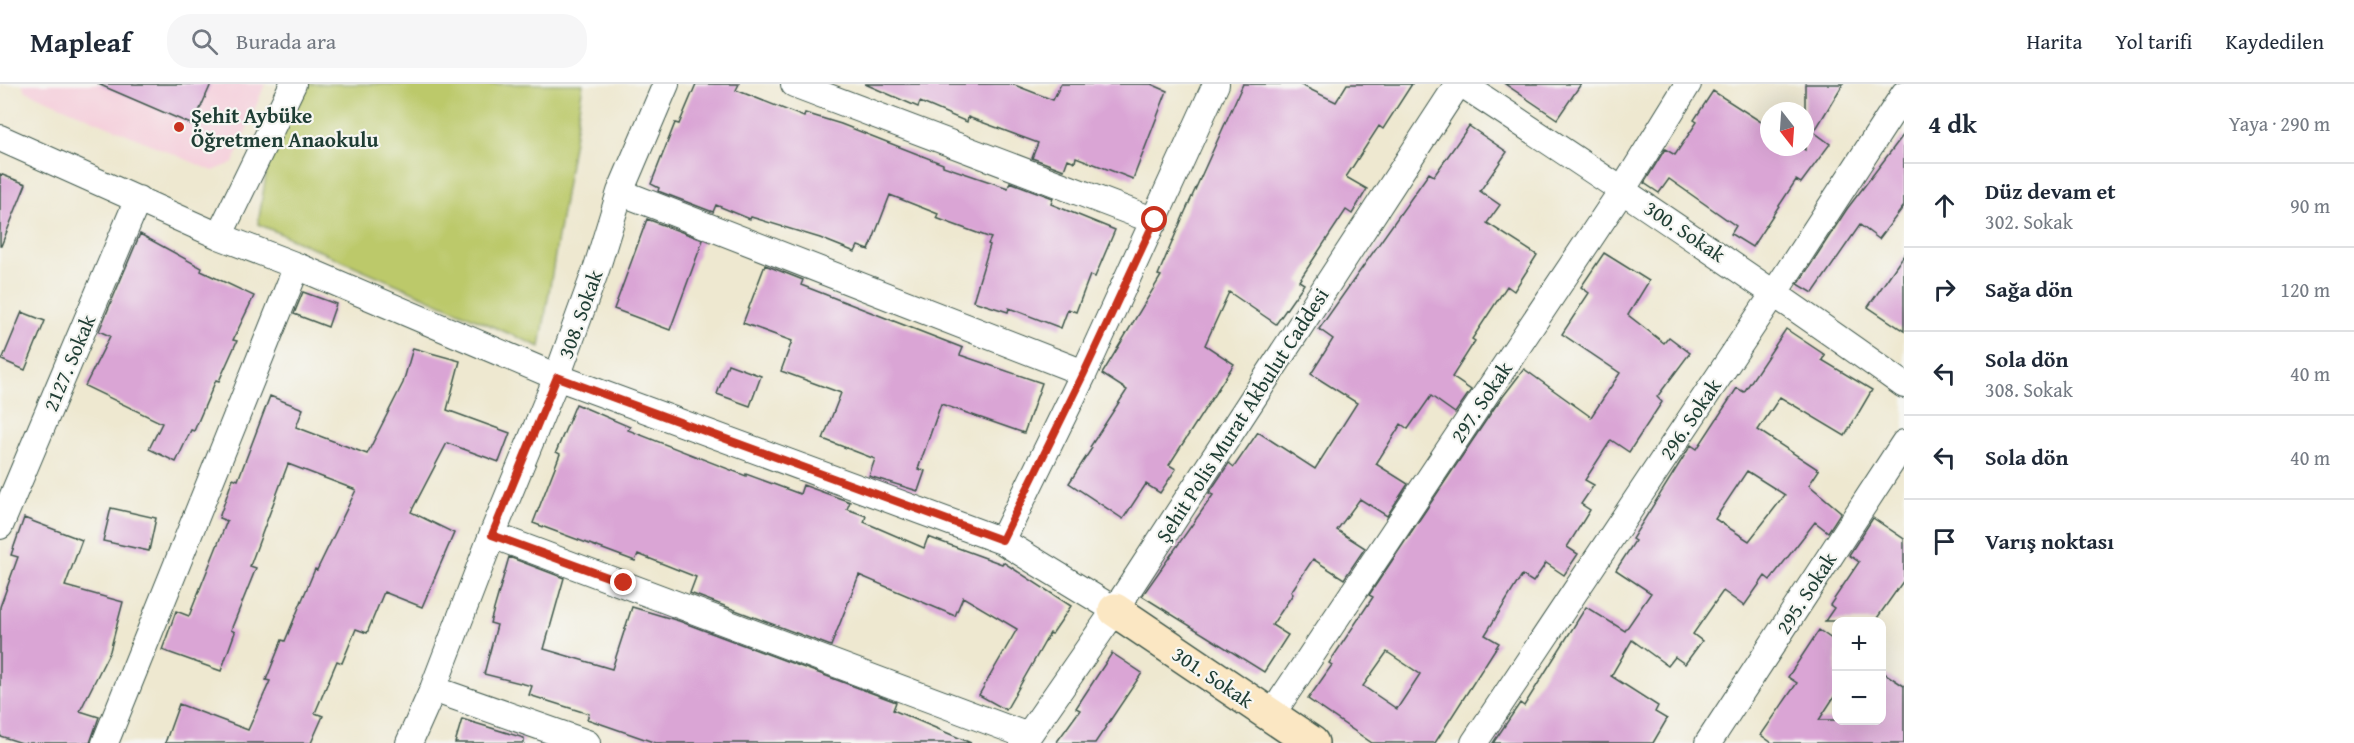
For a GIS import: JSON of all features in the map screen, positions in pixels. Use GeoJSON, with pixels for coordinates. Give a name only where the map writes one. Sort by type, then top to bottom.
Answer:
{"type":"FeatureCollection","features":[{"type":"Feature","properties":{"kind":"street"},"geometry":{"type":"LineString","coordinates":[[219,236],[293,84]]}},
{"type":"Feature","properties":{"kind":"street","name":"308. Sokak"},"geometry":{"type":"LineString","coordinates":[[409,743],[434,689],[492,535],[557,377],[597,267],[620,192],[666,84]]}},
{"type":"Feature","properties":{"kind":"street"},"geometry":{"type":"LineString","coordinates":[[794,84],[1155,220]]}},
{"type":"Feature","properties":{"kind":"street"},"geometry":{"type":"LineString","coordinates":[[1002,540],[1084,373],[1216,84]]}},
{"type":"Feature","properties":{"kind":"street","name":"300. Sokak"},"geometry":{"type":"LineString","coordinates":[[1460,84],[1623,189],[1775,292],[1904,385]]}},
{"type":"Feature","properties":{"kind":"street","name":"Şehit Polis Murat Akbulut Caddesi"},"geometry":{"type":"LineString","coordinates":[[1025,739],[1115,610],[1460,84]]}},
{"type":"Feature","properties":{"kind":"street","name":"297. Sokak"},"geometry":{"type":"LineString","coordinates":[[1270,717],[1623,189],[1688,84]]}},
{"type":"Feature","properties":{"kind":"street","name":"296. Sokak"},"geometry":{"type":"LineString","coordinates":[[1474,743],[1775,292],[1904,94]]}},
{"type":"Feature","properties":{"kind":"street"},"geometry":{"type":"LineString","coordinates":[[0,138],[219,236],[297,266],[557,377],[1002,540],[1115,610]]}},
{"type":"Feature","properties":{"kind":"street"},"geometry":{"type":"LineString","coordinates":[[620,192],[1084,373]]}},
{"type":"Feature","properties":{"kind":"street","name":"2127. Sokak"},"geometry":{"type":"LineString","coordinates":[[0,526],[138,199]]}},
{"type":"Feature","properties":{"kind":"street"},"geometry":{"type":"LineString","coordinates":[[105,743],[297,266]]}},
{"type":"Feature","properties":{"kind":"street","name":"295. Sokak"},"geometry":{"type":"LineString","coordinates":[[1708,743],[1904,444]]}},
{"type":"Feature","properties":{"kind":"street"},"geometry":{"type":"LineString","coordinates":[[492,535],[1025,739]]}},
{"type":"Feature","properties":{"kind":"street","name":"301. Sokak"},"geometry":{"type":"LineString","coordinates":[[1115,610],[1270,717],[1312,743]]}},
{"type":"Feature","properties":{"kind":"street"},"geometry":{"type":"LineString","coordinates":[[434,689],[587,743]]}},
{"type":"Feature","properties":{"kind":"shaded area","name":"Şehit Aybüke Öğretmen Anaokulu"},"geometry":{"type":"Polygon","coordinates":[[[22,84],[265,84],[233,163],[213,171],[26,91],[22,84]]]}},
{"type":"Feature","properties":{"kind":"green space"},"geometry":{"type":"Polygon","coordinates":[[[281,84],[583,84],[540,347],[258,224],[281,84]]]}},
{"type":"Feature","properties":{"kind":"building"},"geometry":{"type":"Polygon","coordinates":[[[98,84],[211,84],[193,125],[98,84]]]}},
{"type":"Feature","properties":{"kind":"building"},"geometry":{"type":"Polygon","coordinates":[[[696,84],[739,84],[736,90],[804,117],[805,113],[841,124],[943,164],[943,166],[1008,188],[1010,182],[1053,198],[1051,204],[1115,230],[1095,277],[1090,275],[1076,312],[1068,309],[1061,328],[1009,308],[1008,312],[973,301],[991,238],[936,218],[938,214],[890,195],[869,250],[858,246],[855,252],[820,238],[751,217],[750,219],[716,205],[713,212],[658,191],[659,188],[651,184],[675,123],[679,124],[696,84]]]}},
{"type":"Feature","properties":{"kind":"building"},"geometry":{"type":"Polygon","coordinates":[[[865,84],[1012,84],[1053,100],[1061,84],[1151,84],[1167,91],[1133,179],[1076,157],[1075,162],[1068,159],[1064,170],[1032,158],[1038,143],[968,117],[967,122],[920,102],[918,107],[865,84]]]}},
{"type":"Feature","properties":{"kind":"building"},"geometry":{"type":"Polygon","coordinates":[[[1243,84],[1299,84],[1336,102],[1347,84],[1412,84],[1383,129],[1379,126],[1346,177],[1367,189],[1352,214],[1346,210],[1299,281],[1304,284],[1276,324],[1229,292],[1205,345],[1234,364],[1169,465],[1176,469],[1160,493],[1146,484],[1123,519],[1069,483],[1127,390],[1102,374],[1161,276],[1158,275],[1243,84]]]}},
{"type":"Feature","properties":{"kind":"building"},"geometry":{"type":"Polygon","coordinates":[[[1505,84],[1581,84],[1557,119],[1505,84]]]}},
{"type":"Feature","properties":{"kind":"building"},"geometry":{"type":"Polygon","coordinates":[[[1805,84],[1843,84],[1814,132],[1814,102],[1805,102],[1805,84]]]}},
{"type":"Feature","properties":{"kind":"building"},"geometry":{"type":"Polygon","coordinates":[[[1713,91],[1760,121],[1760,156],[1814,156],[1814,132],[1830,144],[1801,183],[1796,180],[1752,247],[1731,234],[1736,226],[1669,179],[1659,193],[1644,183],[1665,149],[1675,155],[1697,122],[1694,120],[1713,91]]]}},
{"type":"Feature","properties":{"kind":"building"},"geometry":{"type":"Polygon","coordinates":[[[1469,126],[1507,152],[1480,191],[1500,205],[1487,223],[1537,255],[1514,291],[1507,286],[1472,339],[1475,341],[1452,377],[1471,390],[1455,413],[1431,396],[1408,429],[1401,424],[1376,464],[1408,484],[1387,516],[1360,499],[1337,530],[1365,548],[1344,579],[1313,559],[1291,592],[1293,594],[1272,625],[1288,635],[1264,672],[1142,596],[1213,495],[1209,493],[1229,463],[1234,467],[1258,432],[1315,469],[1357,403],[1311,374],[1333,339],[1319,329],[1429,173],[1434,176],[1469,126]]]}},
{"type":"Feature","properties":{"kind":"building"},"geometry":{"type":"Polygon","coordinates":[[[1904,134],[1904,206],[1879,239],[1860,225],[1813,293],[1798,284],[1847,209],[1904,134]]]}},
{"type":"Feature","properties":{"kind":"building"},"geometry":{"type":"Polygon","coordinates":[[[0,174],[26,184],[1,246],[0,246],[0,174]]]}},
{"type":"Feature","properties":{"kind":"building"},"geometry":{"type":"Polygon","coordinates":[[[647,219],[703,240],[670,330],[614,309],[647,219]]]}},
{"type":"Feature","properties":{"kind":"building"},"geometry":{"type":"Polygon","coordinates":[[[140,234],[202,268],[201,271],[254,296],[233,340],[237,341],[219,381],[216,380],[194,431],[191,430],[176,462],[149,449],[162,423],[85,386],[110,336],[99,331],[140,234]]]}},
{"type":"Feature","properties":{"kind":"building"},"geometry":{"type":"Polygon","coordinates":[[[1604,253],[1649,281],[1628,315],[1664,343],[1669,337],[1690,353],[1657,397],[1662,402],[1629,452],[1611,440],[1585,480],[1594,485],[1581,504],[1590,510],[1567,547],[1578,554],[1564,575],[1546,563],[1533,582],[1522,575],[1485,635],[1499,643],[1435,743],[1372,743],[1308,699],[1332,665],[1329,663],[1373,597],[1369,595],[1495,407],[1524,369],[1591,417],[1620,373],[1562,334],[1589,293],[1581,287],[1604,253]],[[1387,652],[1363,686],[1397,709],[1420,674],[1387,652]]]}},
{"type":"Feature","properties":{"kind":"building"},"geometry":{"type":"Polygon","coordinates":[[[1904,255],[1904,331],[1868,307],[1904,255]]]}},
{"type":"Feature","properties":{"kind":"building"},"geometry":{"type":"Polygon","coordinates":[[[765,265],[803,280],[801,285],[963,348],[960,355],[1042,383],[1024,433],[941,404],[918,469],[925,471],[918,491],[869,476],[875,459],[823,439],[841,393],[781,371],[792,341],[743,323],[765,265]]]}},
{"type":"Feature","properties":{"kind":"building"},"geometry":{"type":"Polygon","coordinates":[[[303,292],[336,304],[328,327],[294,314],[303,292]]]}},
{"type":"Feature","properties":{"kind":"building"},"geometry":{"type":"Polygon","coordinates":[[[22,312],[45,321],[25,370],[2,360],[22,312]]]}},
{"type":"Feature","properties":{"kind":"building"},"geometry":{"type":"Polygon","coordinates":[[[1786,329],[1825,355],[1822,360],[1872,390],[1845,436],[1780,397],[1758,430],[1819,470],[1809,485],[1841,512],[1828,532],[1815,522],[1770,580],[1765,576],[1744,606],[1723,591],[1693,634],[1702,641],[1685,664],[1675,657],[1668,666],[1632,640],[1611,676],[1658,706],[1655,712],[1667,719],[1653,743],[1493,743],[1520,703],[1524,706],[1586,607],[1625,631],[1651,593],[1616,570],[1635,541],[1632,539],[1691,445],[1697,449],[1737,388],[1744,392],[1786,329]],[[1747,471],[1715,519],[1749,541],[1785,495],[1747,471]]]}},
{"type":"Feature","properties":{"kind":"building"},"geometry":{"type":"Polygon","coordinates":[[[413,348],[460,361],[447,410],[510,433],[499,462],[447,443],[411,512],[454,533],[422,607],[384,592],[367,633],[356,629],[342,663],[337,661],[315,713],[323,716],[311,743],[165,743],[179,704],[248,730],[270,681],[266,680],[282,640],[285,641],[315,569],[317,570],[356,490],[288,464],[250,566],[256,568],[231,630],[235,632],[221,671],[162,650],[176,611],[189,616],[227,521],[219,518],[233,478],[238,480],[270,396],[303,409],[296,427],[367,454],[403,383],[413,348]]]}},
{"type":"Feature","properties":{"kind":"building"},"geometry":{"type":"Polygon","coordinates":[[[728,364],[761,376],[750,406],[717,394],[728,364]]]}},
{"type":"Feature","properties":{"kind":"building"},"geometry":{"type":"Polygon","coordinates":[[[576,404],[630,427],[628,430],[746,476],[746,474],[800,494],[803,485],[850,502],[847,509],[866,516],[864,522],[924,548],[928,537],[1002,564],[1003,562],[1071,606],[1052,634],[1050,633],[1006,710],[979,695],[1017,629],[963,597],[955,616],[859,575],[831,646],[690,593],[696,577],[638,554],[635,561],[533,523],[560,454],[556,452],[576,404]]]}},
{"type":"Feature","properties":{"kind":"building"},"geometry":{"type":"Polygon","coordinates":[[[111,508],[156,518],[149,551],[103,541],[111,508]]]}},
{"type":"Feature","properties":{"kind":"building"},"geometry":{"type":"Polygon","coordinates":[[[24,518],[82,540],[65,586],[123,602],[110,651],[80,711],[99,717],[90,743],[22,743],[0,736],[0,607],[18,557],[11,555],[24,518]]]}},
{"type":"Feature","properties":{"kind":"building"},"geometry":{"type":"Polygon","coordinates":[[[1873,518],[1904,539],[1904,580],[1878,617],[1832,617],[1832,621],[1825,621],[1834,608],[1830,605],[1859,562],[1849,555],[1873,518]]]}},
{"type":"Feature","properties":{"kind":"building"},"geometry":{"type":"Polygon","coordinates":[[[509,557],[564,578],[544,649],[612,669],[632,607],[679,621],[896,702],[893,710],[971,743],[656,743],[587,719],[589,714],[529,695],[532,686],[484,674],[497,625],[490,623],[509,557]]]}},
{"type":"Feature","properties":{"kind":"building"},"geometry":{"type":"Polygon","coordinates":[[[1819,630],[1832,639],[1832,700],[1819,720],[1832,720],[1832,725],[1886,725],[1886,674],[1904,686],[1904,743],[1772,743],[1761,735],[1797,683],[1788,677],[1819,630]]]}},
{"type":"Feature","properties":{"kind":"building"},"geometry":{"type":"Polygon","coordinates":[[[1112,653],[1142,673],[1095,743],[1056,743],[1080,710],[1076,708],[1112,653]]]}},
{"type":"Feature","properties":{"kind":"building"},"geometry":{"type":"Polygon","coordinates":[[[462,719],[524,738],[524,743],[455,743],[462,719]]]}},
{"type":"Feature","properties":{"kind":"place","name":"Şehit Aybüke Öğretmen Anaokulu"},"geometry":{"type":"Point","coordinates":[179,127]}},
{"type":"Feature","properties":{"kind":"route"},"geometry":{"type":"LineString","coordinates":[[624,583],[492,535],[557,377],[1002,540],[1084,373],[1155,220]]}}]}
